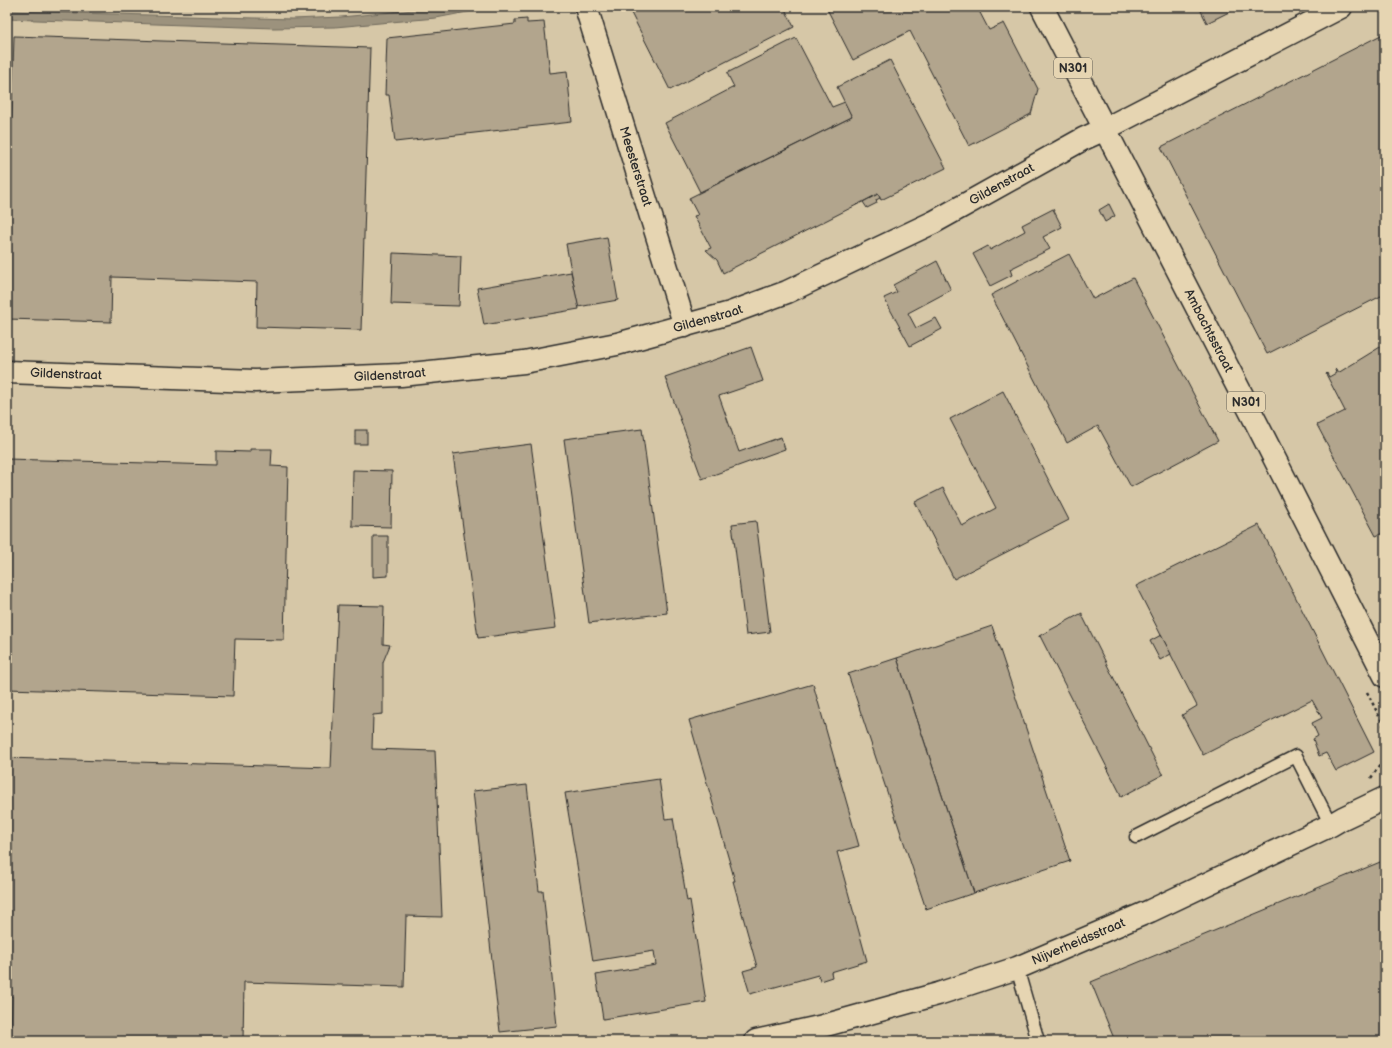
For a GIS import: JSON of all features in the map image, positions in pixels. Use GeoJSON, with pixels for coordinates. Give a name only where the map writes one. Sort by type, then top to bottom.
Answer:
{"type":"FeatureCollection","features":[{"type":"Feature","properties":{"kind":"street","name":"Meesterstraat"},"geometry":{"type":"LineString","coordinates":[[586,7],[685,326]]}},
{"type":"Feature","properties":{"kind":"street","name":"Ambachtsstraat"},"geometry":{"type":"LineString","coordinates":[[1042,7],[1385,676]]}},
{"type":"Feature","properties":{"kind":"street","name":"Gildenstraat"},"geometry":{"type":"LineString","coordinates":[[7,372],[255,381],[401,375],[524,362],[618,344],[685,326],[730,313],[787,292],[934,222],[1083,139],[1105,130],[1341,7]]}},
{"type":"Feature","properties":{"kind":"street","name":"Nijverheidsstraat"},"geometry":{"type":"LineString","coordinates":[[756,1041],[819,1027],[930,996],[1017,968],[1150,911],[1385,798]]}},
{"type":"Feature","properties":{"kind":"lane"},"geometry":{"type":"LineString","coordinates":[[1136,837],[1296,756],[1331,825]]}},
{"type":"Feature","properties":{"kind":"lane"},"geometry":{"type":"LineString","coordinates":[[1017,968],[1038,1041]]}},
{"type":"Feature","properties":{"kind":"path"},"geometry":{"type":"LineString","coordinates":[[1385,755],[1382,762],[1385,767]]}},
{"type":"Feature","properties":{"kind":"shaded area"},"geometry":{"type":"Polygon","coordinates":[[[7,7],[1385,7],[1385,1041],[7,1041],[7,7]]]}},
{"type":"Feature","properties":{"kind":"shaded area"},"geometry":{"type":"Polygon","coordinates":[[[445,7],[493,7],[436,18],[335,27],[274,28],[7,19],[7,11],[292,19],[341,17],[445,7]]]}},
{"type":"Feature","properties":{"kind":"building"},"geometry":{"type":"Polygon","coordinates":[[[637,7],[784,7],[794,27],[670,90],[630,11],[637,7]]]}},
{"type":"Feature","properties":{"kind":"building"},"geometry":{"type":"Polygon","coordinates":[[[826,7],[977,7],[989,30],[1004,23],[1038,89],[1031,114],[969,146],[910,31],[853,60],[826,7]]]}},
{"type":"Feature","properties":{"kind":"building"},"geometry":{"type":"Polygon","coordinates":[[[1199,7],[1239,7],[1207,23],[1199,7]]]}},
{"type":"Feature","properties":{"kind":"building"},"geometry":{"type":"Polygon","coordinates":[[[527,19],[527,23],[544,22],[550,73],[567,71],[572,122],[395,142],[389,95],[385,95],[387,38],[515,24],[515,20],[527,19]]]}},
{"type":"Feature","properties":{"kind":"building"},"geometry":{"type":"Polygon","coordinates":[[[1383,34],[1385,38],[1385,294],[1267,354],[1161,147],[1383,34]]]}},
{"type":"Feature","properties":{"kind":"building"},"geometry":{"type":"Polygon","coordinates":[[[14,36],[370,48],[361,330],[256,327],[257,282],[112,277],[111,322],[7,319],[7,265],[14,36]]]}},
{"type":"Feature","properties":{"kind":"building"},"geometry":{"type":"Polygon","coordinates":[[[796,38],[832,107],[845,102],[852,117],[700,192],[665,123],[734,87],[727,73],[796,38]]]}},
{"type":"Feature","properties":{"kind":"building"},"geometry":{"type":"Polygon","coordinates":[[[890,60],[946,168],[881,200],[878,194],[723,273],[717,260],[706,250],[711,248],[694,216],[698,215],[689,198],[852,117],[837,87],[890,60]]]}},
{"type":"Feature","properties":{"kind":"building"},"geometry":{"type":"Polygon","coordinates":[[[878,194],[880,198],[876,200],[877,203],[867,208],[863,202],[878,194]]]}},
{"type":"Feature","properties":{"kind":"building"},"geometry":{"type":"Polygon","coordinates":[[[1109,204],[1115,216],[1105,222],[1099,210],[1109,204]]]}},
{"type":"Feature","properties":{"kind":"building"},"geometry":{"type":"Polygon","coordinates":[[[1053,209],[1062,227],[1043,237],[1050,249],[1010,269],[1012,275],[990,286],[973,254],[988,246],[990,250],[1025,231],[1022,225],[1053,209]]]}},
{"type":"Feature","properties":{"kind":"building"},"geometry":{"type":"Polygon","coordinates":[[[607,237],[618,300],[578,307],[566,244],[607,237]]]}},
{"type":"Feature","properties":{"kind":"building"},"geometry":{"type":"Polygon","coordinates":[[[393,253],[461,256],[459,306],[391,304],[393,253]]]}},
{"type":"Feature","properties":{"kind":"building"},"geometry":{"type":"Polygon","coordinates":[[[1069,254],[1093,299],[1133,278],[1218,441],[1131,487],[1098,426],[1067,443],[991,295],[1069,254]]]}},
{"type":"Feature","properties":{"kind":"building"},"geometry":{"type":"Polygon","coordinates":[[[937,261],[951,290],[908,313],[916,328],[936,318],[942,329],[910,346],[884,298],[897,292],[893,285],[937,261]]]}},
{"type":"Feature","properties":{"kind":"building"},"geometry":{"type":"Polygon","coordinates":[[[571,272],[579,309],[484,325],[477,288],[571,272]]]}},
{"type":"Feature","properties":{"kind":"building"},"geometry":{"type":"Polygon","coordinates":[[[1385,344],[1385,532],[1376,536],[1317,425],[1345,411],[1326,374],[1327,373],[1329,377],[1336,373],[1336,369],[1338,373],[1385,344]]]}},
{"type":"Feature","properties":{"kind":"building"},"geometry":{"type":"Polygon","coordinates":[[[751,347],[763,381],[719,396],[739,452],[781,437],[785,449],[702,479],[665,377],[751,347]]]}},
{"type":"Feature","properties":{"kind":"building"},"geometry":{"type":"Polygon","coordinates":[[[1003,391],[1069,520],[954,579],[915,502],[943,488],[962,526],[996,508],[950,419],[1003,391]]]}},
{"type":"Feature","properties":{"kind":"building"},"geometry":{"type":"Polygon","coordinates":[[[642,429],[667,613],[589,623],[564,439],[642,429]]]}},
{"type":"Feature","properties":{"kind":"building"},"geometry":{"type":"Polygon","coordinates":[[[355,430],[367,430],[367,444],[355,444],[355,430]]]}},
{"type":"Feature","properties":{"kind":"building"},"geometry":{"type":"Polygon","coordinates":[[[531,444],[556,628],[478,638],[453,454],[531,444]]]}},
{"type":"Feature","properties":{"kind":"building"},"geometry":{"type":"Polygon","coordinates":[[[250,449],[272,449],[271,466],[288,467],[284,640],[235,639],[233,696],[7,689],[7,459],[216,465],[216,451],[250,452],[250,449]]]}},
{"type":"Feature","properties":{"kind":"building"},"geometry":{"type":"Polygon","coordinates":[[[353,470],[392,471],[391,527],[352,526],[353,470]]]}},
{"type":"Feature","properties":{"kind":"building"},"geometry":{"type":"Polygon","coordinates":[[[756,521],[770,632],[746,635],[732,524],[756,521]]]}},
{"type":"Feature","properties":{"kind":"building"},"geometry":{"type":"Polygon","coordinates":[[[1259,525],[1374,752],[1336,771],[1326,753],[1319,756],[1313,739],[1318,736],[1312,723],[1322,718],[1312,700],[1203,755],[1182,715],[1197,706],[1136,586],[1259,525]]]}},
{"type":"Feature","properties":{"kind":"building"},"geometry":{"type":"Polygon","coordinates":[[[373,536],[388,536],[388,576],[373,577],[373,536]]]}},
{"type":"Feature","properties":{"kind":"building"},"geometry":{"type":"Polygon","coordinates":[[[338,605],[384,606],[383,644],[390,645],[383,662],[383,714],[373,715],[372,749],[435,751],[442,917],[406,916],[404,987],[244,982],[243,1041],[11,1039],[12,996],[7,996],[7,758],[331,768],[338,605]]]}},
{"type":"Feature","properties":{"kind":"building"},"geometry":{"type":"Polygon","coordinates":[[[1082,613],[1162,774],[1164,774],[1121,797],[1040,636],[1039,637],[1039,636],[1082,613]]]}},
{"type":"Feature","properties":{"kind":"building"},"geometry":{"type":"Polygon","coordinates":[[[992,626],[1070,861],[974,893],[897,658],[992,626]]]}},
{"type":"Feature","properties":{"kind":"building"},"geometry":{"type":"Polygon","coordinates":[[[1161,635],[1171,654],[1160,660],[1150,641],[1161,635]]]}},
{"type":"Feature","properties":{"kind":"building"},"geometry":{"type":"Polygon","coordinates":[[[897,658],[974,893],[926,909],[848,674],[897,658]]]}},
{"type":"Feature","properties":{"kind":"building"},"geometry":{"type":"Polygon","coordinates":[[[813,684],[859,846],[837,852],[867,961],[831,972],[832,977],[820,981],[818,975],[750,994],[743,971],[757,967],[733,881],[735,881],[689,720],[813,684]]]}},
{"type":"Feature","properties":{"kind":"building"},"geometry":{"type":"Polygon","coordinates":[[[659,779],[665,819],[673,818],[687,901],[690,900],[706,1002],[603,1019],[596,975],[656,965],[654,951],[593,961],[565,793],[659,779]]]}},
{"type":"Feature","properties":{"kind":"building"},"geometry":{"type":"Polygon","coordinates":[[[527,785],[539,891],[543,891],[557,1026],[500,1032],[473,791],[527,785]]]}},
{"type":"Feature","properties":{"kind":"building"},"geometry":{"type":"Polygon","coordinates":[[[1385,860],[1385,1041],[1115,1041],[1091,982],[1385,860]]]}}]}
